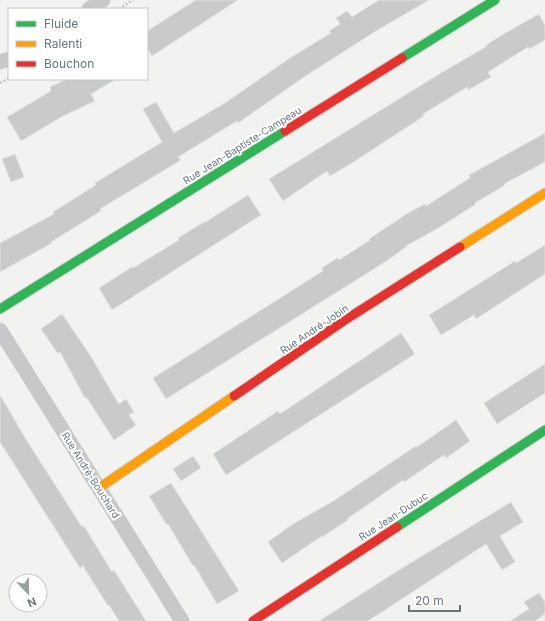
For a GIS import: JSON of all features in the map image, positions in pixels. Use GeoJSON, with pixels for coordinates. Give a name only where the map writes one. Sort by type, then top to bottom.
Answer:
{"type":"FeatureCollection","features":[{"type":"Feature","properties":{"kind":"street"},"geometry":{"type":"LineString","coordinates":[[91,8],[103,0]]}},
{"type":"Feature","properties":{"kind":"street","name":"Rue Jean-Baptiste-Campeau"},"geometry":{"type":"LineString","coordinates":[[0,310],[495,0]]}},
{"type":"Feature","properties":{"kind":"street","name":"Rue André-Jobin"},"geometry":{"type":"LineString","coordinates":[[99,488],[345,320],[545,192]]}},
{"type":"Feature","properties":{"kind":"street","name":"Rue André-Bouchard"},"geometry":{"type":"LineString","coordinates":[[0,330],[182,621]]}},
{"type":"Feature","properties":{"kind":"street","name":"Rue Jean-Dubuc"},"geometry":{"type":"LineString","coordinates":[[253,621],[545,430]]}},
{"type":"Feature","properties":{"kind":"path"},"geometry":{"type":"LineString","coordinates":[[121,8],[133,0]]}},
{"type":"Feature","properties":{"kind":"building"},"geometry":{"type":"Polygon","coordinates":[[[196,0],[238,0],[152,56],[148,50],[148,30],[196,0]]]}},
{"type":"Feature","properties":{"kind":"building"},"geometry":{"type":"Polygon","coordinates":[[[379,0],[429,0],[376,31],[307,75],[238,123],[237,121],[178,157],[181,160],[100,209],[101,211],[51,242],[52,243],[0,272],[0,243],[54,214],[53,212],[96,185],[95,183],[162,142],[143,109],[156,102],[174,133],[225,103],[290,58],[331,33],[329,31],[340,24],[336,18],[347,11],[352,17],[379,0]]]}},
{"type":"Feature","properties":{"kind":"building"},"geometry":{"type":"Polygon","coordinates":[[[539,14],[545,26],[545,40],[529,49],[528,47],[488,72],[491,77],[468,90],[467,87],[423,114],[424,116],[355,161],[330,176],[327,171],[283,201],[269,179],[487,46],[486,45],[507,32],[539,14]]]}},
{"type":"Feature","properties":{"kind":"building"},"geometry":{"type":"Polygon","coordinates":[[[65,80],[114,80],[91,94],[95,101],[63,116],[21,141],[7,117],[51,91],[50,87],[65,80]]]}},
{"type":"Feature","properties":{"kind":"building"},"geometry":{"type":"Polygon","coordinates":[[[545,133],[545,162],[504,184],[505,185],[440,227],[406,246],[385,262],[166,399],[153,378],[323,271],[322,268],[337,258],[339,260],[408,213],[425,204],[426,206],[470,178],[469,175],[545,133]]]}},
{"type":"Feature","properties":{"kind":"building"},"geometry":{"type":"Polygon","coordinates":[[[15,154],[24,177],[11,182],[2,159],[15,154]]]}},
{"type":"Feature","properties":{"kind":"building"},"geometry":{"type":"Polygon","coordinates":[[[248,195],[261,215],[112,310],[99,288],[179,240],[178,238],[248,195]]]}},
{"type":"Feature","properties":{"kind":"building"},"geometry":{"type":"Polygon","coordinates":[[[545,245],[545,274],[476,319],[474,315],[441,335],[429,315],[515,261],[516,263],[545,245]]]}},
{"type":"Feature","properties":{"kind":"building"},"geometry":{"type":"Polygon","coordinates":[[[62,314],[92,358],[119,404],[126,399],[134,412],[129,415],[136,425],[114,440],[87,398],[85,398],[60,352],[58,354],[41,329],[62,314]]]}},
{"type":"Feature","properties":{"kind":"building"},"geometry":{"type":"Polygon","coordinates":[[[401,333],[415,354],[226,475],[213,454],[278,411],[280,414],[401,333]]]}},
{"type":"Feature","properties":{"kind":"building"},"geometry":{"type":"Polygon","coordinates":[[[545,364],[545,393],[497,424],[484,403],[545,364]]]}},
{"type":"Feature","properties":{"kind":"building"},"geometry":{"type":"Polygon","coordinates":[[[0,395],[27,441],[82,527],[84,526],[112,572],[114,570],[146,621],[119,621],[83,566],[80,568],[0,442],[0,395]]]}},
{"type":"Feature","properties":{"kind":"building"},"geometry":{"type":"Polygon","coordinates":[[[456,420],[470,441],[446,458],[444,455],[404,482],[403,480],[347,519],[348,520],[282,563],[268,542],[293,524],[335,500],[456,420]]]}},
{"type":"Feature","properties":{"kind":"building"},"geometry":{"type":"Polygon","coordinates":[[[193,456],[201,468],[181,481],[173,469],[193,456]]]}},
{"type":"Feature","properties":{"kind":"building"},"geometry":{"type":"Polygon","coordinates":[[[171,483],[239,591],[217,604],[194,565],[193,566],[149,496],[171,483]]]}},
{"type":"Feature","properties":{"kind":"building"},"geometry":{"type":"Polygon","coordinates":[[[511,502],[523,522],[500,536],[515,562],[502,570],[486,544],[368,621],[319,621],[399,570],[511,502]]]}},
{"type":"Feature","properties":{"kind":"building"},"geometry":{"type":"Polygon","coordinates":[[[539,593],[545,602],[545,614],[535,621],[510,621],[529,609],[524,602],[539,593]]]}},
{"type":"Feature","properties":{"kind":"traffic: fast"},"geometry":{"type":"LineString","coordinates":[[402,58],[495,0]]}},
{"type":"Feature","properties":{"kind":"traffic: fast"},"geometry":{"type":"LineString","coordinates":[[0,309],[285,131]]}},
{"type":"Feature","properties":{"kind":"traffic: fast"},"geometry":{"type":"LineString","coordinates":[[397,527],[545,430]]}},
{"type":"Feature","properties":{"kind":"traffic: slow"},"geometry":{"type":"LineString","coordinates":[[460,247],[545,193]]}},
{"type":"Feature","properties":{"kind":"traffic: slow"},"geometry":{"type":"LineString","coordinates":[[99,488],[234,396]]}},
{"type":"Feature","properties":{"kind":"traffic: jam"},"geometry":{"type":"LineString","coordinates":[[285,131],[402,58]]}},
{"type":"Feature","properties":{"kind":"traffic: jam"},"geometry":{"type":"LineString","coordinates":[[234,396],[345,320],[460,247]]}},
{"type":"Feature","properties":{"kind":"traffic: jam"},"geometry":{"type":"LineString","coordinates":[[253,621],[397,527]]}}]}
